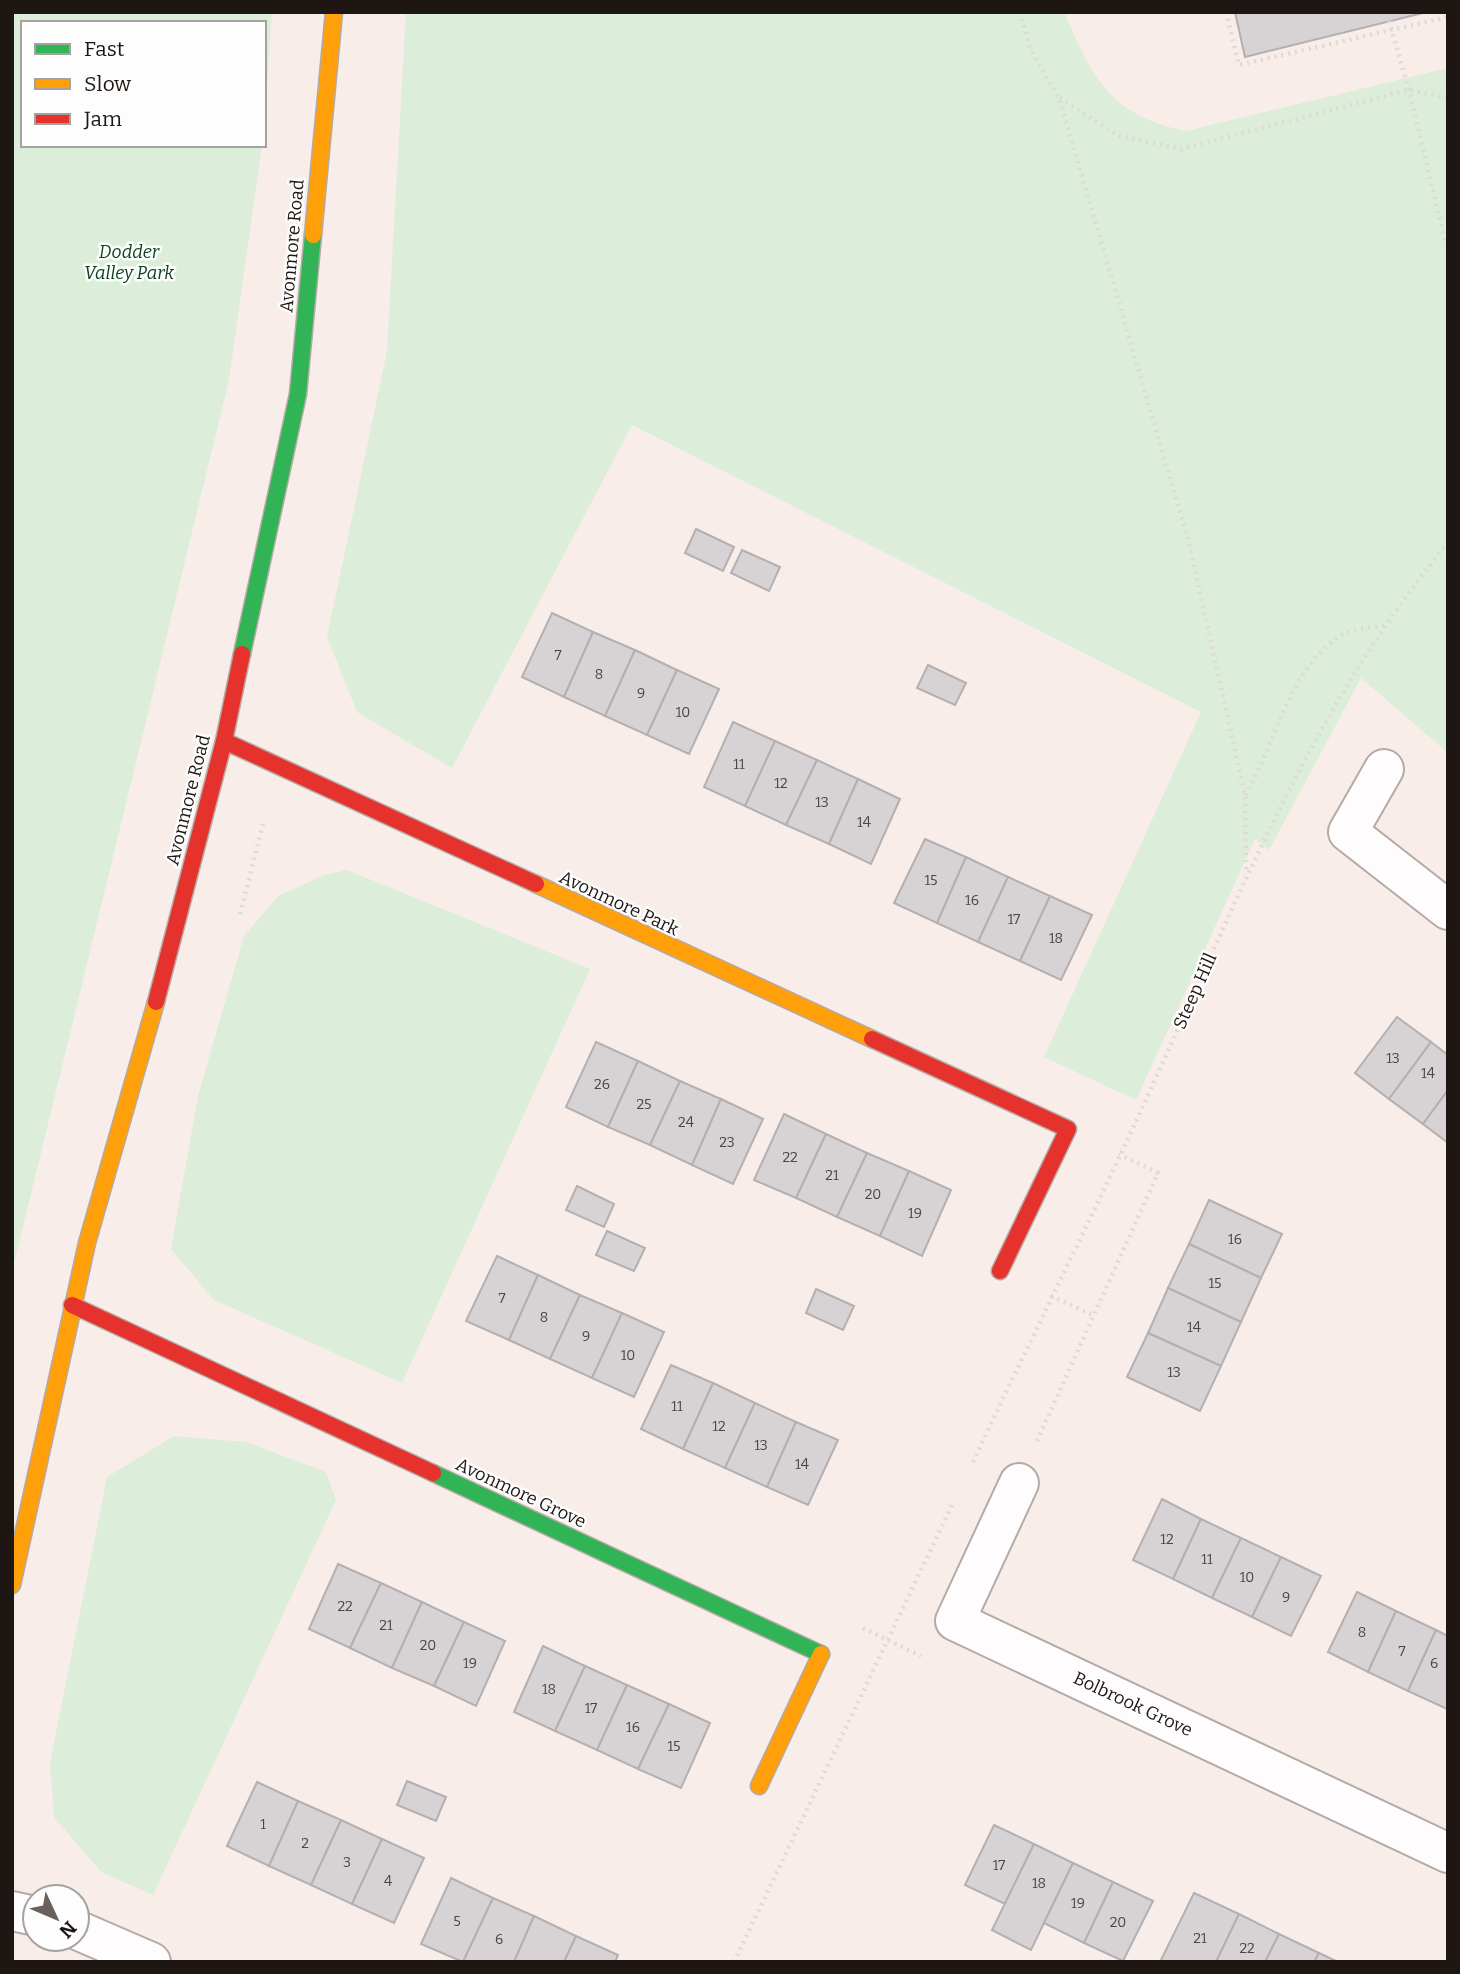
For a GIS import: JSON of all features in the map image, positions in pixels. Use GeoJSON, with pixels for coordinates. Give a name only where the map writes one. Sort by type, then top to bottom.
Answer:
{"type":"FeatureCollection","features":[{"type":"Feature","properties":{"kind":"street","name":"Avonmore Road"},"geometry":{"type":"LineString","coordinates":[[12,1585],[72,1305],[149,1029],[224,741],[298,394],[334,12]]}},
{"type":"Feature","properties":{"kind":"street","name":"Avonmore Park"},"geometry":{"type":"LineString","coordinates":[[224,741],[1068,1129],[1000,1271]]}},
{"type":"Feature","properties":{"kind":"street"},"geometry":{"type":"LineString","coordinates":[[1384,769],[1348,832],[1448,910]]}},
{"type":"Feature","properties":{"kind":"street","name":"Avonmore Grove"},"geometry":{"type":"LineString","coordinates":[[72,1305],[821,1653],[760,1786]]}},
{"type":"Feature","properties":{"kind":"street","name":"Bolbrook Grove"},"geometry":{"type":"LineString","coordinates":[[1019,1483],[955,1621],[1448,1853]]}},
{"type":"Feature","properties":{"kind":"street"},"geometry":{"type":"LineString","coordinates":[[91,1936],[151,1962]]}},
{"type":"Feature","properties":{"kind":"path"},"geometry":{"type":"LineString","coordinates":[[1020,12],[1031,50],[1059,98],[1188,539],[1245,794],[1246,875]]}},
{"type":"Feature","properties":{"kind":"path"},"geometry":{"type":"LineString","coordinates":[[1226,12],[1239,65],[1448,18]]}},
{"type":"Feature","properties":{"kind":"path"},"geometry":{"type":"LineString","coordinates":[[1389,22],[1409,90],[1448,253]]}},
{"type":"Feature","properties":{"kind":"path"},"geometry":{"type":"LineString","coordinates":[[1059,98],[1119,136],[1181,149],[1409,90],[1448,98]]}},
{"type":"Feature","properties":{"kind":"path","name":"Steep Hill"},"geometry":{"type":"LineString","coordinates":[[971,1466],[1143,1106],[1246,875],[1353,671],[1448,543]]}},
{"type":"Feature","properties":{"kind":"path"},"geometry":{"type":"LineString","coordinates":[[1245,794],[1263,766],[1292,693],[1314,660],[1343,634],[1385,625]]}},
{"type":"Feature","properties":{"kind":"path"},"geometry":{"type":"LineString","coordinates":[[240,914],[263,824]]}},
{"type":"Feature","properties":{"kind":"path"},"geometry":{"type":"LineString","coordinates":[[1019,1483],[1158,1173],[1119,1154]]}},
{"type":"Feature","properties":{"kind":"path"},"geometry":{"type":"LineString","coordinates":[[1051,1297],[1093,1315]]}},
{"type":"Feature","properties":{"kind":"path"},"geometry":{"type":"LineString","coordinates":[[734,1962],[959,1491]]}},
{"type":"Feature","properties":{"kind":"path"},"geometry":{"type":"LineString","coordinates":[[850,1622],[924,1657]]}},
{"type":"Feature","properties":{"kind":"green space","name":"Dodder Valley Park"},"geometry":{"type":"Polygon","coordinates":[[[12,12],[272,12],[266,99],[266,21],[21,21],[21,147],[262,147],[229,380],[12,1272],[12,12]]]}},
{"type":"Feature","properties":{"kind":"green space"},"geometry":{"type":"Polygon","coordinates":[[[406,12],[1064,12],[1095,74],[1121,104],[1160,124],[1186,131],[1448,68],[1448,753],[1361,678],[1269,850],[1255,839],[1136,1100],[1044,1057],[1201,712],[632,425],[452,768],[357,712],[327,637],[387,351],[406,12]]]}},
{"type":"Feature","properties":{"kind":"green space"},"geometry":{"type":"Polygon","coordinates":[[[347,870],[590,969],[402,1383],[214,1300],[171,1249],[198,1096],[244,936],[278,896],[324,875],[347,870]]]}},
{"type":"Feature","properties":{"kind":"green space"},"geometry":{"type":"Polygon","coordinates":[[[174,1436],[246,1442],[326,1472],[336,1500],[153,1895],[101,1872],[54,1817],[50,1763],[107,1477],[174,1436]]]}},
{"type":"Feature","properties":{"kind":"building"},"geometry":{"type":"Polygon","coordinates":[[[1235,12],[1427,12],[1245,57],[1235,12]]]}},
{"type":"Feature","properties":{"kind":"building"},"geometry":{"type":"Polygon","coordinates":[[[696,529],[734,547],[723,571],[685,553],[696,529]]]}},
{"type":"Feature","properties":{"kind":"building"},"geometry":{"type":"Polygon","coordinates":[[[742,550],[780,567],[769,591],[731,573],[742,550]]]}},
{"type":"Feature","properties":{"kind":"building"},"geometry":{"type":"Polygon","coordinates":[[[552,613],[593,632],[564,697],[522,677],[552,613]]]}},
{"type":"Feature","properties":{"kind":"building"},"geometry":{"type":"Polygon","coordinates":[[[593,632],[635,650],[605,716],[564,697],[593,632]]]}},
{"type":"Feature","properties":{"kind":"building"},"geometry":{"type":"Polygon","coordinates":[[[635,650],[677,670],[647,735],[605,716],[635,650]]]}},
{"type":"Feature","properties":{"kind":"building"},"geometry":{"type":"Polygon","coordinates":[[[928,665],[966,683],[955,705],[917,688],[928,665]]]}},
{"type":"Feature","properties":{"kind":"building"},"geometry":{"type":"Polygon","coordinates":[[[677,670],[719,689],[689,754],[647,735],[677,670]]]}},
{"type":"Feature","properties":{"kind":"building"},"geometry":{"type":"Polygon","coordinates":[[[733,722],[775,741],[745,806],[704,787],[733,722]]]}},
{"type":"Feature","properties":{"kind":"building"},"geometry":{"type":"Polygon","coordinates":[[[775,741],[817,760],[786,825],[745,806],[775,741]]]}},
{"type":"Feature","properties":{"kind":"building"},"geometry":{"type":"Polygon","coordinates":[[[817,760],[858,779],[829,844],[786,825],[817,760]]]}},
{"type":"Feature","properties":{"kind":"building"},"geometry":{"type":"Polygon","coordinates":[[[858,779],[900,799],[871,864],[829,844],[858,779]]]}},
{"type":"Feature","properties":{"kind":"building"},"geometry":{"type":"Polygon","coordinates":[[[925,839],[966,857],[937,923],[894,903],[925,839]]]}},
{"type":"Feature","properties":{"kind":"building"},"geometry":{"type":"Polygon","coordinates":[[[966,857],[1008,877],[978,942],[937,923],[966,857]]]}},
{"type":"Feature","properties":{"kind":"building"},"geometry":{"type":"Polygon","coordinates":[[[1008,877],[1050,896],[1020,961],[978,942],[1008,877]]]}},
{"type":"Feature","properties":{"kind":"building"},"geometry":{"type":"Polygon","coordinates":[[[1050,896],[1092,915],[1061,980],[1020,961],[1050,896]]]}},
{"type":"Feature","properties":{"kind":"building"},"geometry":{"type":"Polygon","coordinates":[[[1397,1017],[1431,1042],[1389,1099],[1355,1073],[1397,1017]]]}},
{"type":"Feature","properties":{"kind":"building"},"geometry":{"type":"Polygon","coordinates":[[[596,1042],[638,1061],[608,1127],[566,1107],[596,1042]]]}},
{"type":"Feature","properties":{"kind":"building"},"geometry":{"type":"Polygon","coordinates":[[[1431,1042],[1448,1055],[1448,1090],[1423,1124],[1389,1099],[1431,1042]]]}},
{"type":"Feature","properties":{"kind":"building"},"geometry":{"type":"Polygon","coordinates":[[[638,1061],[680,1081],[650,1145],[608,1127],[638,1061]]]}},
{"type":"Feature","properties":{"kind":"building"},"geometry":{"type":"Polygon","coordinates":[[[680,1081],[721,1099],[692,1165],[650,1145],[680,1081]]]}},
{"type":"Feature","properties":{"kind":"building"},"geometry":{"type":"Polygon","coordinates":[[[1448,1090],[1448,1143],[1423,1124],[1448,1090]]]}},
{"type":"Feature","properties":{"kind":"building"},"geometry":{"type":"Polygon","coordinates":[[[721,1099],[763,1119],[733,1184],[692,1165],[721,1099]]]}},
{"type":"Feature","properties":{"kind":"building"},"geometry":{"type":"Polygon","coordinates":[[[784,1114],[826,1134],[796,1198],[754,1180],[784,1114]]]}},
{"type":"Feature","properties":{"kind":"building"},"geometry":{"type":"Polygon","coordinates":[[[826,1134],[867,1153],[837,1217],[796,1198],[826,1134]]]}},
{"type":"Feature","properties":{"kind":"building"},"geometry":{"type":"Polygon","coordinates":[[[867,1153],[909,1171],[880,1236],[837,1217],[867,1153]]]}},
{"type":"Feature","properties":{"kind":"building"},"geometry":{"type":"Polygon","coordinates":[[[909,1171],[951,1190],[922,1256],[880,1236],[909,1171]]]}},
{"type":"Feature","properties":{"kind":"building"},"geometry":{"type":"Polygon","coordinates":[[[577,1186],[614,1204],[604,1227],[566,1210],[577,1186]]]}},
{"type":"Feature","properties":{"kind":"building"},"geometry":{"type":"Polygon","coordinates":[[[1209,1200],[1282,1234],[1261,1278],[1189,1244],[1209,1200]]]}},
{"type":"Feature","properties":{"kind":"building"},"geometry":{"type":"Polygon","coordinates":[[[607,1231],[645,1248],[634,1271],[596,1255],[607,1231]]]}},
{"type":"Feature","properties":{"kind":"building"},"geometry":{"type":"Polygon","coordinates":[[[1189,1244],[1261,1278],[1241,1322],[1168,1288],[1189,1244]]]}},
{"type":"Feature","properties":{"kind":"building"},"geometry":{"type":"Polygon","coordinates":[[[497,1256],[538,1275],[509,1340],[466,1321],[497,1256]]]}},
{"type":"Feature","properties":{"kind":"building"},"geometry":{"type":"Polygon","coordinates":[[[538,1275],[580,1295],[550,1359],[509,1340],[538,1275]]]}},
{"type":"Feature","properties":{"kind":"building"},"geometry":{"type":"Polygon","coordinates":[[[1168,1288],[1241,1322],[1221,1366],[1148,1333],[1168,1288]]]}},
{"type":"Feature","properties":{"kind":"building"},"geometry":{"type":"Polygon","coordinates":[[[816,1289],[854,1306],[843,1330],[806,1313],[816,1289]]]}},
{"type":"Feature","properties":{"kind":"building"},"geometry":{"type":"Polygon","coordinates":[[[580,1295],[622,1313],[592,1378],[550,1359],[580,1295]]]}},
{"type":"Feature","properties":{"kind":"building"},"geometry":{"type":"Polygon","coordinates":[[[622,1313],[664,1332],[634,1397],[592,1378],[622,1313]]]}},
{"type":"Feature","properties":{"kind":"building"},"geometry":{"type":"Polygon","coordinates":[[[1148,1333],[1221,1366],[1200,1411],[1127,1377],[1148,1333]]]}},
{"type":"Feature","properties":{"kind":"building"},"geometry":{"type":"Polygon","coordinates":[[[671,1365],[713,1383],[683,1449],[641,1429],[671,1365]]]}},
{"type":"Feature","properties":{"kind":"building"},"geometry":{"type":"Polygon","coordinates":[[[713,1383],[755,1403],[725,1468],[683,1449],[713,1383]]]}},
{"type":"Feature","properties":{"kind":"building"},"geometry":{"type":"Polygon","coordinates":[[[755,1403],[796,1422],[767,1487],[725,1468],[755,1403]]]}},
{"type":"Feature","properties":{"kind":"building"},"geometry":{"type":"Polygon","coordinates":[[[796,1422],[838,1440],[808,1505],[767,1487],[796,1422]]]}},
{"type":"Feature","properties":{"kind":"building"},"geometry":{"type":"Polygon","coordinates":[[[1162,1499],[1201,1519],[1173,1579],[1133,1560],[1162,1499]]]}},
{"type":"Feature","properties":{"kind":"building"},"geometry":{"type":"Polygon","coordinates":[[[1201,1519],[1241,1538],[1212,1598],[1173,1579],[1201,1519]]]}},
{"type":"Feature","properties":{"kind":"building"},"geometry":{"type":"Polygon","coordinates":[[[1241,1538],[1281,1557],[1252,1617],[1212,1598],[1241,1538]]]}},
{"type":"Feature","properties":{"kind":"building"},"geometry":{"type":"Polygon","coordinates":[[[1281,1557],[1321,1576],[1291,1636],[1252,1617],[1281,1557]]]}},
{"type":"Feature","properties":{"kind":"building"},"geometry":{"type":"Polygon","coordinates":[[[338,1564],[381,1583],[350,1648],[309,1629],[338,1564]]]}},
{"type":"Feature","properties":{"kind":"building"},"geometry":{"type":"Polygon","coordinates":[[[381,1583],[422,1602],[392,1668],[350,1648],[381,1583]]]}},
{"type":"Feature","properties":{"kind":"building"},"geometry":{"type":"Polygon","coordinates":[[[1357,1592],[1396,1611],[1368,1672],[1328,1652],[1357,1592]]]}},
{"type":"Feature","properties":{"kind":"building"},"geometry":{"type":"Polygon","coordinates":[[[422,1602],[464,1622],[434,1686],[392,1668],[422,1602]]]}},
{"type":"Feature","properties":{"kind":"building"},"geometry":{"type":"Polygon","coordinates":[[[1396,1611],[1436,1630],[1408,1691],[1368,1672],[1396,1611]]]}},
{"type":"Feature","properties":{"kind":"building"},"geometry":{"type":"Polygon","coordinates":[[[464,1622],[505,1641],[476,1706],[434,1686],[464,1622]]]}},
{"type":"Feature","properties":{"kind":"building"},"geometry":{"type":"Polygon","coordinates":[[[1436,1630],[1448,1636],[1447,1709],[1408,1691],[1436,1630]]]}},
{"type":"Feature","properties":{"kind":"building"},"geometry":{"type":"Polygon","coordinates":[[[543,1646],[585,1666],[555,1731],[514,1712],[543,1646]]]}},
{"type":"Feature","properties":{"kind":"building"},"geometry":{"type":"Polygon","coordinates":[[[585,1666],[627,1685],[597,1750],[555,1731],[585,1666]]]}},
{"type":"Feature","properties":{"kind":"building"},"geometry":{"type":"Polygon","coordinates":[[[627,1685],[669,1704],[638,1769],[597,1750],[627,1685]]]}},
{"type":"Feature","properties":{"kind":"building"},"geometry":{"type":"Polygon","coordinates":[[[669,1704],[710,1723],[681,1788],[638,1769],[669,1704]]]}},
{"type":"Feature","properties":{"kind":"building"},"geometry":{"type":"Polygon","coordinates":[[[407,1781],[446,1797],[436,1821],[397,1805],[407,1781]]]}},
{"type":"Feature","properties":{"kind":"building"},"geometry":{"type":"Polygon","coordinates":[[[257,1782],[298,1801],[269,1866],[227,1846],[257,1782]]]}},
{"type":"Feature","properties":{"kind":"building"},"geometry":{"type":"Polygon","coordinates":[[[298,1801],[341,1820],[311,1885],[269,1866],[298,1801]]]}},
{"type":"Feature","properties":{"kind":"building"},"geometry":{"type":"Polygon","coordinates":[[[341,1820],[382,1839],[352,1904],[311,1885],[341,1820]]]}},
{"type":"Feature","properties":{"kind":"building"},"geometry":{"type":"Polygon","coordinates":[[[994,1825],[1034,1844],[1005,1904],[965,1885],[994,1825]]]}},
{"type":"Feature","properties":{"kind":"building"},"geometry":{"type":"Polygon","coordinates":[[[382,1839],[424,1858],[394,1923],[352,1904],[382,1839]]]}},
{"type":"Feature","properties":{"kind":"building"},"geometry":{"type":"Polygon","coordinates":[[[1034,1844],[1073,1863],[1031,1950],[992,1930],[1034,1844]]]}},
{"type":"Feature","properties":{"kind":"building"},"geometry":{"type":"Polygon","coordinates":[[[1073,1863],[1113,1882],[1084,1943],[1044,1923],[1073,1863]]]}},
{"type":"Feature","properties":{"kind":"building"},"geometry":{"type":"Polygon","coordinates":[[[451,1878],[493,1898],[463,1962],[421,1944],[451,1878]]]}},
{"type":"Feature","properties":{"kind":"building"},"geometry":{"type":"Polygon","coordinates":[[[1113,1882],[1153,1901],[1123,1961],[1084,1943],[1113,1882]]]}},
{"type":"Feature","properties":{"kind":"building"},"geometry":{"type":"Polygon","coordinates":[[[1194,1893],[1239,1914],[1216,1962],[1160,1962],[1194,1893]]]}},
{"type":"Feature","properties":{"kind":"building"},"geometry":{"type":"Polygon","coordinates":[[[493,1898],[534,1916],[514,1962],[463,1962],[493,1898]]]}},
{"type":"Feature","properties":{"kind":"building"},"geometry":{"type":"Polygon","coordinates":[[[1239,1914],[1279,1934],[1265,1962],[1216,1962],[1239,1914]]]}},
{"type":"Feature","properties":{"kind":"building"},"geometry":{"type":"Polygon","coordinates":[[[534,1916],[576,1936],[564,1962],[514,1962],[534,1916]]]}},
{"type":"Feature","properties":{"kind":"building"},"geometry":{"type":"Polygon","coordinates":[[[1279,1934],[1319,1953],[1314,1962],[1265,1962],[1279,1934]]]}},
{"type":"Feature","properties":{"kind":"building"},"geometry":{"type":"Polygon","coordinates":[[[576,1936],[618,1955],[615,1962],[564,1962],[576,1936]]]}},
{"type":"Feature","properties":{"kind":"building"},"geometry":{"type":"Polygon","coordinates":[[[1319,1953],[1338,1962],[1314,1962],[1319,1953]]]}},
{"type":"Feature","properties":{"kind":"traffic: fast"},"geometry":{"type":"LineString","coordinates":[[242,654],[298,394],[313,235]]}},
{"type":"Feature","properties":{"kind":"traffic: fast"},"geometry":{"type":"LineString","coordinates":[[433,1473],[821,1654]]}},
{"type":"Feature","properties":{"kind":"traffic: slow"},"geometry":{"type":"LineString","coordinates":[[313,235],[334,12]]}},
{"type":"Feature","properties":{"kind":"traffic: slow"},"geometry":{"type":"LineString","coordinates":[[536,884],[872,1039]]}},
{"type":"Feature","properties":{"kind":"traffic: slow"},"geometry":{"type":"LineString","coordinates":[[12,1585],[87,1243],[156,1002]]}},
{"type":"Feature","properties":{"kind":"traffic: slow"},"geometry":{"type":"LineString","coordinates":[[759,1786],[821,1654]]}},
{"type":"Feature","properties":{"kind":"traffic: jam"},"geometry":{"type":"LineString","coordinates":[[156,1002],[224,741],[242,654]]}},
{"type":"Feature","properties":{"kind":"traffic: jam"},"geometry":{"type":"LineString","coordinates":[[224,741],[536,884]]}},
{"type":"Feature","properties":{"kind":"traffic: jam"},"geometry":{"type":"LineString","coordinates":[[872,1039],[1068,1129],[1000,1271]]}},
{"type":"Feature","properties":{"kind":"traffic: jam"},"geometry":{"type":"LineString","coordinates":[[72,1305],[433,1473]]}}]}
